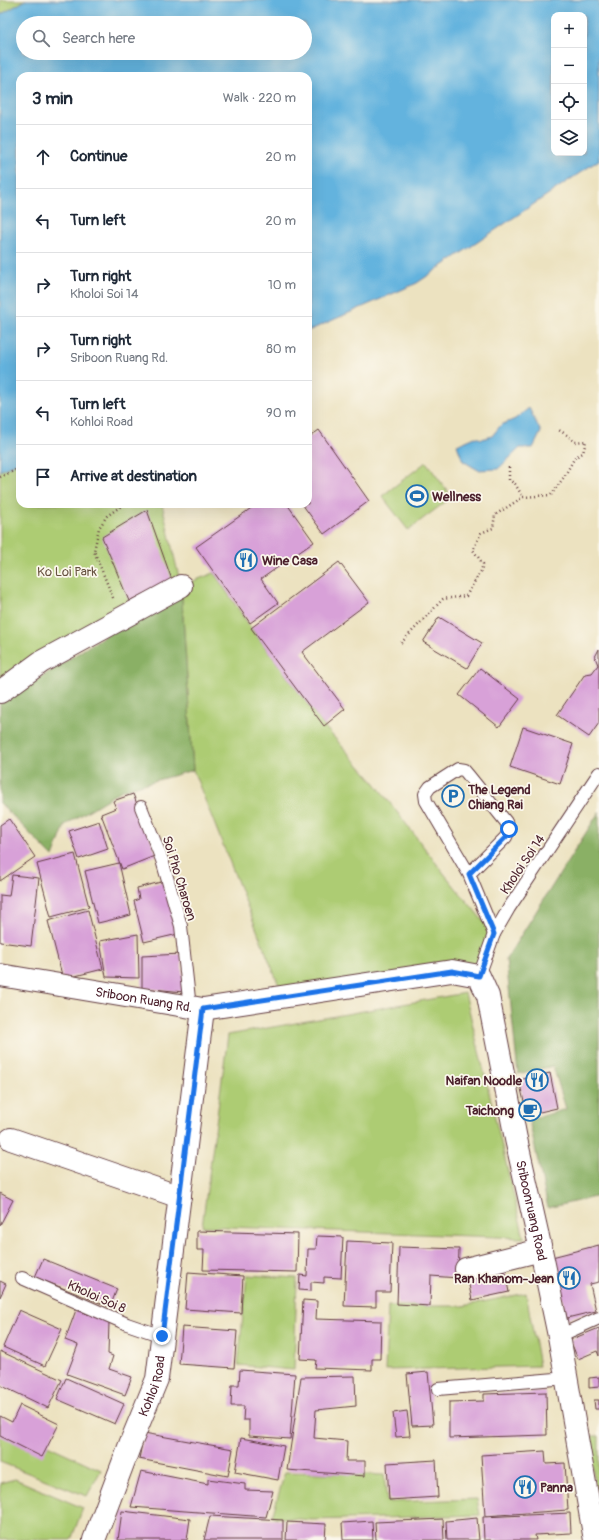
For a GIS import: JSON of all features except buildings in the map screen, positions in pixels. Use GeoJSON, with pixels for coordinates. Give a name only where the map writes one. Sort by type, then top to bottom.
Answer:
{"type":"FeatureCollection","features":[{"type":"Feature","properties":{"kind":"street"},"geometry":{"type":"LineString","coordinates":[[0,692],[41,662],[181,586]]}},
{"type":"Feature","properties":{"kind":"street","name":"Sriboon Ruang Rd."},"geometry":{"type":"LineString","coordinates":[[0,975],[197,1009],[452,971],[479,976]]}},
{"type":"Feature","properties":{"kind":"street","name":"Sriboonruang Road"},"geometry":{"type":"LineString","coordinates":[[479,976],[488,996],[516,1139],[559,1336],[595,1519],[595,1540]]}},
{"type":"Feature","properties":{"kind":"street","name":"Kohloi Road"},"geometry":{"type":"LineString","coordinates":[[94,1540],[131,1442],[157,1379],[180,1197],[197,1009]]}},
{"type":"Feature","properties":{"kind":"street"},"geometry":{"type":"LineString","coordinates":[[10,1139],[180,1197]]}},
{"type":"Feature","properties":{"kind":"street"},"geometry":{"type":"LineString","coordinates":[[466,1269],[541,1250]]}},
{"type":"Feature","properties":{"kind":"lane"},"geometry":{"type":"LineString","coordinates":[[469,874],[506,837],[509,829],[506,822],[464,770],[458,769],[430,787],[425,794],[426,802],[469,874],[494,934]]}},
{"type":"Feature","properties":{"kind":"lane","name":"Kholoi Soi 14"},"geometry":{"type":"LineString","coordinates":[[479,976],[494,934],[509,908],[599,773]]}},
{"type":"Feature","properties":{"kind":"lane","name":"Soi Pho Charoen"},"geometry":{"type":"LineString","coordinates":[[141,807],[162,860],[182,926],[197,1009]]}},
{"type":"Feature","properties":{"kind":"lane","name":"Kholoi Soi 8"},"geometry":{"type":"LineString","coordinates":[[22,1278],[127,1324],[162,1336]]}},
{"type":"Feature","properties":{"kind":"lane"},"geometry":{"type":"LineString","coordinates":[[559,1336],[599,1318]]}},
{"type":"Feature","properties":{"kind":"lane"},"geometry":{"type":"LineString","coordinates":[[438,1389],[567,1378]]}},
{"type":"Feature","properties":{"kind":"path"},"geometry":{"type":"LineString","coordinates":[[401,643],[443,599],[466,596],[481,571],[483,564],[473,550],[482,533],[493,528],[495,515],[523,497],[551,495],[564,477],[575,457],[584,453],[586,441],[575,442],[557,429]]}},
{"type":"Feature","properties":{"kind":"path"},"geometry":{"type":"LineString","coordinates":[[509,467],[509,480],[515,484],[523,497]]}},
{"type":"Feature","properties":{"kind":"path"},"geometry":{"type":"LineString","coordinates":[[0,477],[16,470]]}},
{"type":"Feature","properties":{"kind":"path"},"geometry":{"type":"LineString","coordinates":[[118,508],[107,516],[99,528],[94,551],[122,618]]}},
{"type":"Feature","properties":{"kind":"green space"},"geometry":{"type":"Polygon","coordinates":[[[0,0],[26,0],[0,15],[0,0]]]}},
{"type":"Feature","properties":{"kind":"green space","name":"Wellness"},"geometry":{"type":"Polygon","coordinates":[[[426,462],[452,497],[408,530],[382,496],[426,462]]]}},
{"type":"Feature","properties":{"kind":"green space","name":"Ko Loi Park"},"geometry":{"type":"Polygon","coordinates":[[[16,463],[16,508],[163,508],[181,586],[0,692],[0,471],[16,463]]]}},
{"type":"Feature","properties":{"kind":"green space"},"geometry":{"type":"Polygon","coordinates":[[[214,573],[251,628],[324,726],[374,782],[446,876],[494,934],[479,976],[284,998],[193,770],[181,586],[214,573]]]}},
{"type":"Feature","properties":{"kind":"green space"},"geometry":{"type":"Polygon","coordinates":[[[181,586],[193,770],[122,790],[65,825],[53,857],[0,803],[0,704],[181,586]]]}},
{"type":"Feature","properties":{"kind":"green space"},"geometry":{"type":"Polygon","coordinates":[[[599,812],[599,1196],[548,1208],[529,1120],[566,1109],[553,1066],[518,1074],[506,959],[599,812]]]}},
{"type":"Feature","properties":{"kind":"green space"},"geometry":{"type":"Polygon","coordinates":[[[465,993],[524,1238],[202,1226],[228,1035],[465,993]]]}},
{"type":"Feature","properties":{"kind":"green space"},"geometry":{"type":"Polygon","coordinates":[[[247,1275],[297,1278],[294,1370],[238,1365],[247,1275]]]}},
{"type":"Feature","properties":{"kind":"green space"},"geometry":{"type":"Polygon","coordinates":[[[526,1293],[539,1366],[385,1370],[388,1306],[463,1306],[526,1293]]]}},
{"type":"Feature","properties":{"kind":"green space"},"geometry":{"type":"Polygon","coordinates":[[[0,1423],[101,1470],[87,1496],[0,1462],[0,1423]]]}},
{"type":"Feature","properties":{"kind":"green space"},"geometry":{"type":"Polygon","coordinates":[[[590,1436],[599,1436],[599,1508],[596,1508],[590,1436]]]}},
{"type":"Feature","properties":{"kind":"green space"},"geometry":{"type":"Polygon","coordinates":[[[285,1472],[384,1475],[387,1502],[477,1499],[480,1515],[312,1520],[272,1517],[285,1472]]]}},
{"type":"Feature","properties":{"kind":"green space"},"geometry":{"type":"Polygon","coordinates":[[[15,1479],[83,1508],[71,1540],[0,1540],[0,1483],[15,1479]]]}},
{"type":"Feature","properties":{"kind":"water"},"geometry":{"type":"Polygon","coordinates":[[[26,0],[599,0],[599,160],[417,283],[312,329],[312,72],[16,72],[16,463],[0,471],[0,15],[26,0]]]}},
{"type":"Feature","properties":{"kind":"water"},"geometry":{"type":"Polygon","coordinates":[[[529,408],[541,432],[533,448],[520,448],[498,469],[478,470],[463,461],[457,445],[475,437],[482,439],[492,436],[501,425],[515,419],[529,408]]]}},
{"type":"Feature","properties":{"kind":"place","name":"Wellness"},"geometry":{"type":"Point","coordinates":[417,496]}},
{"type":"Feature","properties":{"kind":"place","name":"Wine Casa"},"geometry":{"type":"Point","coordinates":[246,560]}},
{"type":"Feature","properties":{"kind":"place","name":"The Legend Chiang Rai"},"geometry":{"type":"Point","coordinates":[453,796]}},
{"type":"Feature","properties":{"kind":"place","name":"Naifan Noodle"},"geometry":{"type":"Point","coordinates":[537,1080]}},
{"type":"Feature","properties":{"kind":"place","name":"Taichong"},"geometry":{"type":"Point","coordinates":[530,1110]}},
{"type":"Feature","properties":{"kind":"place","name":"Ran Khanom-Jean"},"geometry":{"type":"Point","coordinates":[569,1278]}},
{"type":"Feature","properties":{"kind":"place","name":"Panna"},"geometry":{"type":"Point","coordinates":[525,1487]}},
{"type":"Feature","properties":{"kind":"route"},"geometry":{"type":"LineString","coordinates":[[162,1336],[203,1009],[409,979],[452,971],[479,976],[494,934],[469,874],[506,837],[509,829]]}}]}
